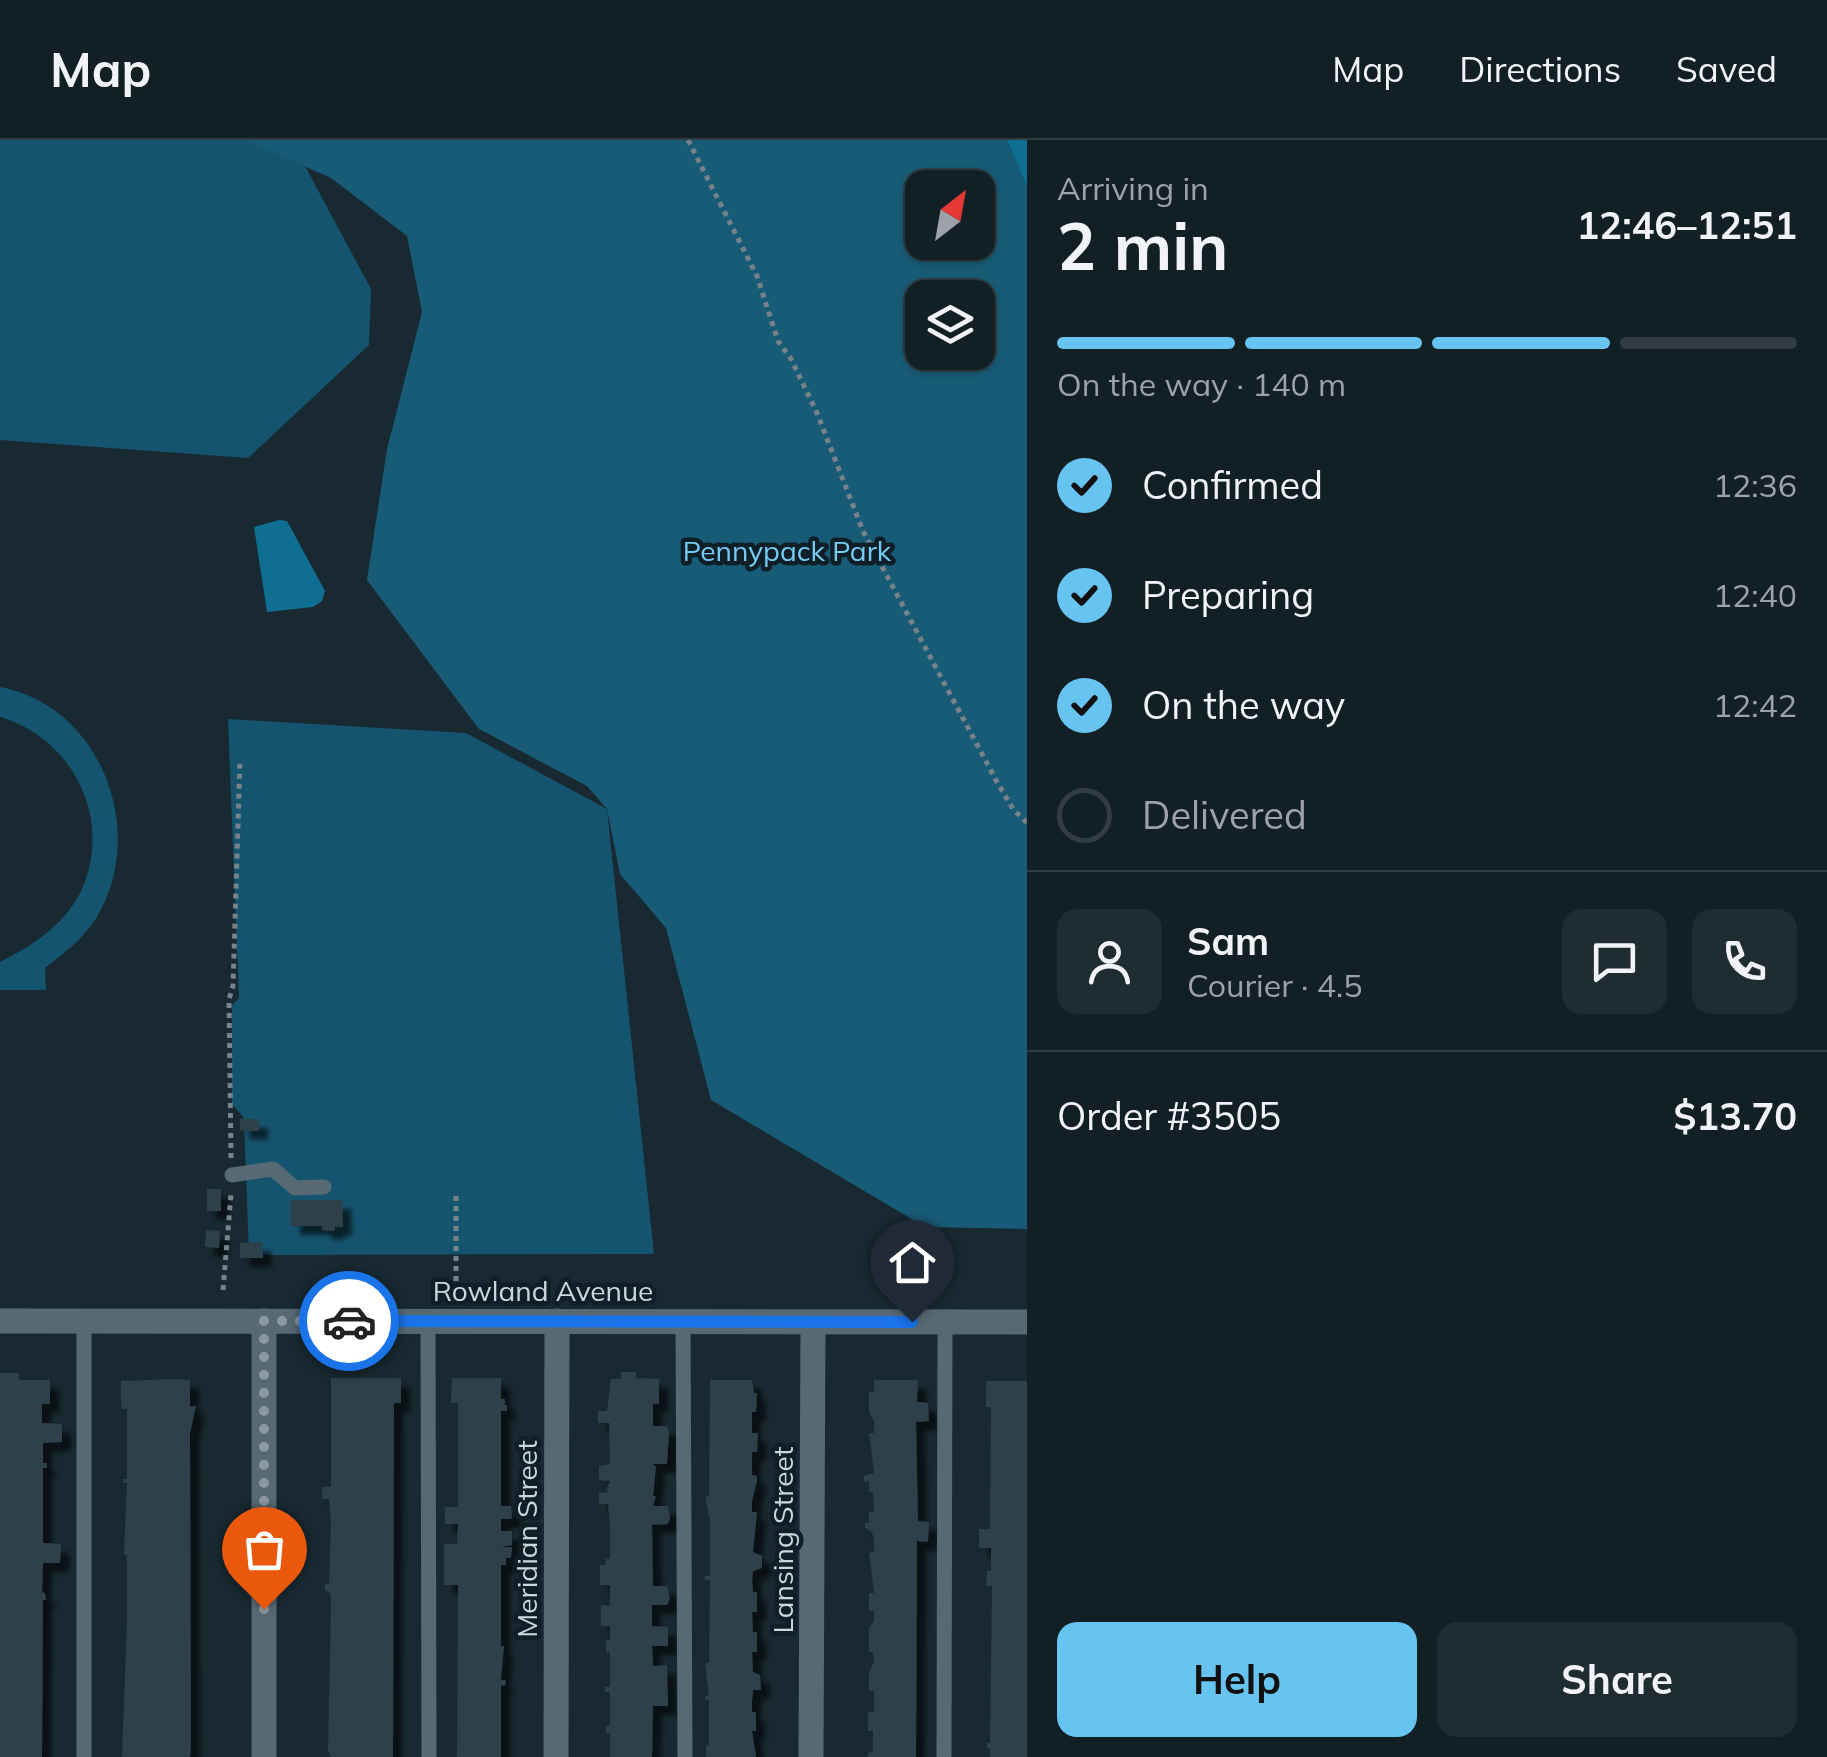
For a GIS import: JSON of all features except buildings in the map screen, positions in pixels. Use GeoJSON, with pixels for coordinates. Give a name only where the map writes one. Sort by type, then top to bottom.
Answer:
{"type":"FeatureCollection","features":[{"type":"Feature","properties":{"kind":"street","name":"Rowland Avenue"},"geometry":{"type":"LineString","coordinates":[[0,1321],[1027,1322]]}},
{"type":"Feature","properties":{"kind":"street"},"geometry":{"type":"LineString","coordinates":[[264,1321],[264,1757]]}},
{"type":"Feature","properties":{"kind":"street","name":"Meridian Street"},"geometry":{"type":"LineString","coordinates":[[556,1757],[557,1321]]}},
{"type":"Feature","properties":{"kind":"street","name":"Lansing Street"},"geometry":{"type":"LineString","coordinates":[[811,1757],[813,1323]]}},
{"type":"Feature","properties":{"kind":"lane"},"geometry":{"type":"LineString","coordinates":[[232,1175],[273,1169],[296,1188],[324,1187]]}},
{"type":"Feature","properties":{"kind":"lane"},"geometry":{"type":"LineString","coordinates":[[428,1320],[429,1757]]}},
{"type":"Feature","properties":{"kind":"lane"},"geometry":{"type":"LineString","coordinates":[[683,1320],[685,1757]]}},
{"type":"Feature","properties":{"kind":"lane"},"geometry":{"type":"LineString","coordinates":[[84,1321],[84,1757]]}},
{"type":"Feature","properties":{"kind":"lane"},"geometry":{"type":"LineString","coordinates":[[944,1322],[944,1757]]}},
{"type":"Feature","properties":{"kind":"path"},"geometry":{"type":"LineString","coordinates":[[688,140],[757,276],[778,340],[817,413],[862,531],[997,782],[1013,809],[1027,823]]}},
{"type":"Feature","properties":{"kind":"path"},"geometry":{"type":"LineString","coordinates":[[223,1290],[232,1175],[229,998],[234,986],[240,759]]}},
{"type":"Feature","properties":{"kind":"path"},"geometry":{"type":"LineString","coordinates":[[456,1191],[456,1290]]}},
{"type":"Feature","properties":{"kind":"shaded area"},"geometry":{"type":"Polygon","coordinates":[[[0,140],[291,140],[371,289],[369,345],[248,458],[0,440],[0,140]]]}},
{"type":"Feature","properties":{"kind":"shaded area"},"geometry":{"type":"Polygon","coordinates":[[[1007,140],[1027,140],[1027,188],[1007,140]]]}},
{"type":"Feature","properties":{"kind":"shaded area"},"geometry":{"type":"Polygon","coordinates":[[[287,521],[325,591],[322,601],[313,607],[267,612],[254,527],[287,521]]]}},
{"type":"Feature","properties":{"kind":"shaded area"},"geometry":{"type":"Polygon","coordinates":[[[0,687],[36,699],[66,719],[90,747],[106,779],[116,814],[117,850],[111,886],[90,927],[45,968],[46,990],[0,990],[0,962],[46,933],[74,903],[90,864],[93,837],[89,810],[80,785],[48,743],[0,717],[0,687]]]}},
{"type":"Feature","properties":{"kind":"shaded area"},"geometry":{"type":"Polygon","coordinates":[[[228,719],[466,733],[607,809],[654,1254],[249,1255],[244,1118],[232,1104],[232,1005],[239,998],[228,719]]]}},
{"type":"Feature","properties":{"kind":"green space","name":"Pennypack Park"},"geometry":{"type":"Polygon","coordinates":[[[245,140],[1007,140],[1027,188],[1027,1229],[925,1227],[711,1100],[666,928],[620,874],[607,809],[587,786],[479,729],[367,580],[387,449],[422,312],[407,236],[331,178],[245,140]]]}},
{"type":"Feature","properties":{"kind":"way so far"},"geometry":{"type":"LineString","coordinates":[[264,1609],[264,1321],[349,1321]]}},
{"type":"Feature","properties":{"kind":"route"},"geometry":{"type":"LineString","coordinates":[[349,1321],[912,1322]]}}]}
